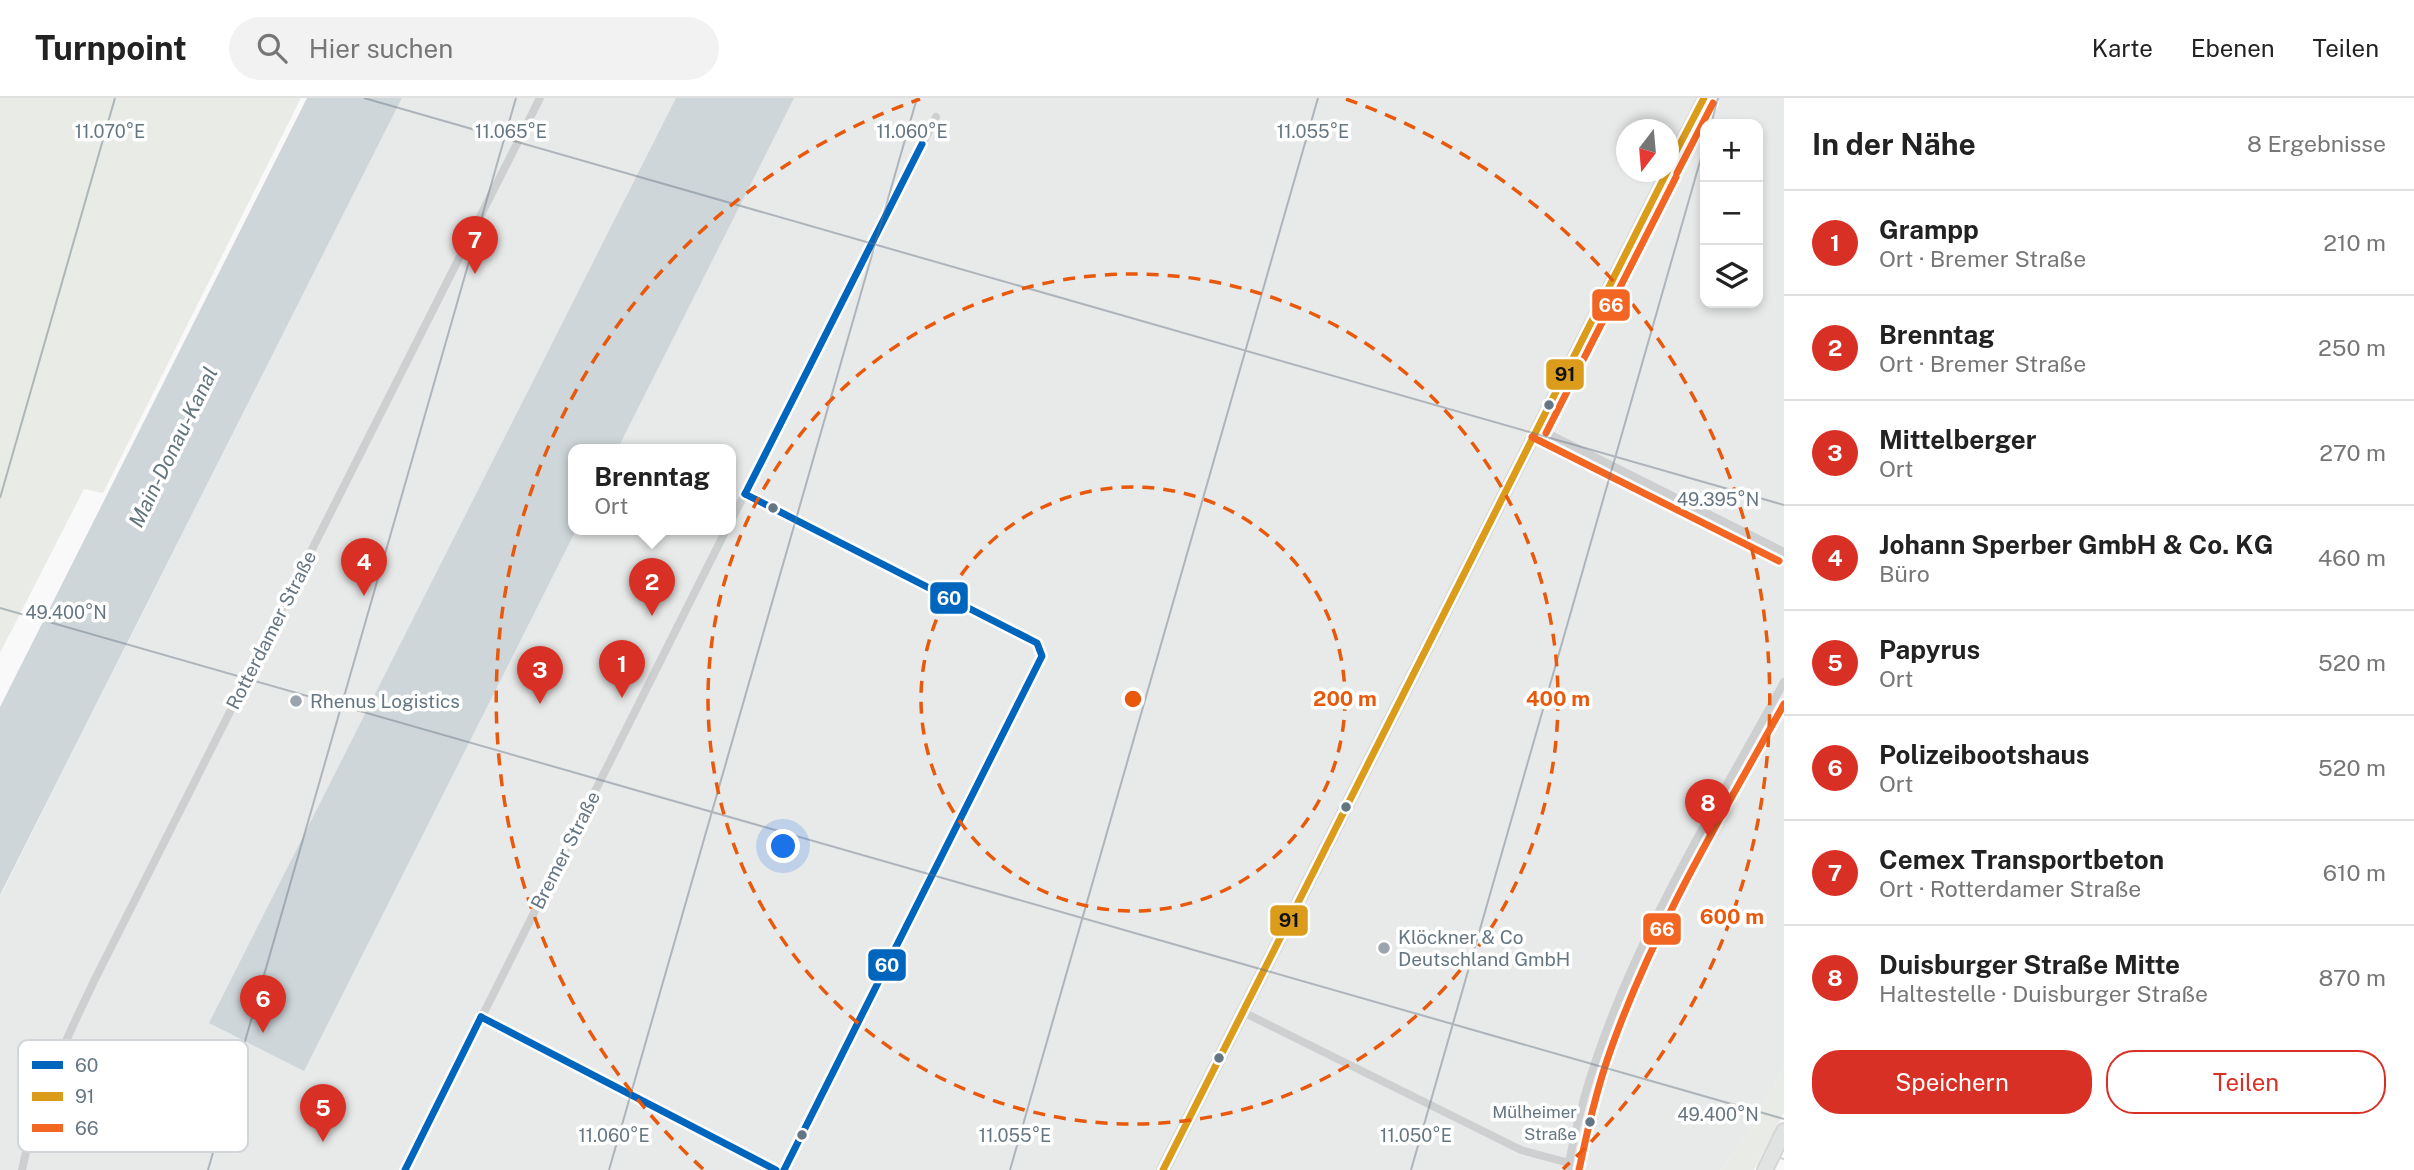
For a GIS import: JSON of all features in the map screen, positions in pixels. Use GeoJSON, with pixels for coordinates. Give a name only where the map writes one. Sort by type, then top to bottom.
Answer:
{"type":"FeatureCollection","features":[{"type":"Feature","properties":{"kind":"highway"},"geometry":{"type":"LineString","coordinates":[[1765,1170],[1784,1131]]}},
{"type":"Feature","properties":{"kind":"highway"},"geometry":{"type":"LineString","coordinates":[[1759,1170],[1772,1154]]}},
{"type":"Feature","properties":{"kind":"street","name":"Rotterdamer Straße"},"geometry":{"type":"LineString","coordinates":[[66,1040],[540,98]]}},
{"type":"Feature","properties":{"kind":"street"},"geometry":{"type":"LineString","coordinates":[[1679,148],[1704,98]]}},
{"type":"Feature","properties":{"kind":"street"},"geometry":{"type":"LineString","coordinates":[[736,512],[936,117]]}},
{"type":"Feature","properties":{"kind":"street"},"geometry":{"type":"LineString","coordinates":[[1163,1170],[1662,182]]}},
{"type":"Feature","properties":{"kind":"street"},"geometry":{"type":"LineString","coordinates":[[1537,428],[1784,552]]}},
{"type":"Feature","properties":{"kind":"street"},"geometry":{"type":"LineString","coordinates":[[745,494],[1037,643],[1042,656],[784,1170]]}},
{"type":"Feature","properties":{"kind":"street","name":"Bremer Straße"},"geometry":{"type":"LineString","coordinates":[[405,1170],[723,535]]}},
{"type":"Feature","properties":{"kind":"street"},"geometry":{"type":"LineString","coordinates":[[1243,1012],[1521,1150],[1568,1166],[1588,1081],[1649,934],[1784,682]]}},
{"type":"Feature","properties":{"kind":"street"},"geometry":{"type":"LineString","coordinates":[[481,1017],[776,1170]]}},
{"type":"Feature","properties":{"kind":"street","name":"Rotterdamer Straße"},"geometry":{"type":"LineString","coordinates":[[22,1170],[27,1152]]}},
{"type":"Feature","properties":{"kind":"shaded area"},"geometry":{"type":"Polygon","coordinates":[[[0,98],[301,98],[103,493],[84,489],[0,653],[0,98]]]}},
{"type":"Feature","properties":{"kind":"shaded area"},"geometry":{"type":"Polygon","coordinates":[[[402,98],[1784,98],[1784,1067],[1754,1123],[1721,1170],[0,1170],[0,896],[402,98]]]}},
{"type":"Feature","properties":{"kind":"shaded area"},"geometry":{"type":"Polygon","coordinates":[[[1784,1067],[1784,1113],[1754,1170],[1721,1170],[1754,1123],[1784,1067]]]}},
{"type":"Feature","properties":{"kind":"water","name":"Main-Donau-Kanal"},"geometry":{"type":"Polygon","coordinates":[[[307,98],[402,98],[0,895],[0,707],[307,98]]]}},
{"type":"Feature","properties":{"kind":"water"},"geometry":{"type":"Polygon","coordinates":[[[676,98],[794,98],[620,444],[568,444],[568,535],[573,535],[304,1071],[248,1043],[248,1040],[243,1040],[209,1023],[676,98]]]}},
{"type":"Feature","properties":{"kind":"waterway"},"geometry":{"type":"LineString","coordinates":[[1780,1158],[1784,1159]]}},
{"type":"Feature","properties":{"kind":"transit line","name":"91"},"geometry":{"type":"LineString","coordinates":[[1679,146],[1704,98]]}},
{"type":"Feature","properties":{"kind":"transit line","name":"66"},"geometry":{"type":"LineString","coordinates":[[1679,169],[1713,103]]}},
{"type":"Feature","properties":{"kind":"transit line","name":"60"},"geometry":{"type":"LineString","coordinates":[[745,494],[922,144]]}},
{"type":"Feature","properties":{"kind":"transit line","name":"91"},"geometry":{"type":"LineString","coordinates":[[1163,1170],[1662,182]]}},
{"type":"Feature","properties":{"kind":"transit line","name":"66"},"geometry":{"type":"LineString","coordinates":[[1546,433],[1673,182]]}},
{"type":"Feature","properties":{"kind":"transit line","name":"66"},"geometry":{"type":"LineString","coordinates":[[1532,437],[1779,561]]}},
{"type":"Feature","properties":{"kind":"transit line","name":"60"},"geometry":{"type":"LineString","coordinates":[[745,494],[1037,643],[1042,656],[784,1170]]}},
{"type":"Feature","properties":{"kind":"transit line","name":"66"},"geometry":{"type":"LineString","coordinates":[[1579,1170],[1593,1108],[1629,1001],[1669,914],[1784,704]]}},
{"type":"Feature","properties":{"kind":"transit line","name":"60"},"geometry":{"type":"LineString","coordinates":[[481,1017],[776,1170]]}},
{"type":"Feature","properties":{"kind":"transit line","name":"60"},"geometry":{"type":"LineString","coordinates":[[405,1170],[481,1017]]}},
{"type":"Feature","properties":{"kind":"place","name":"Cemex Transportbeton"},"geometry":{"type":"Point","coordinates":[475,274]}},
{"type":"Feature","properties":{"kind":"place","name":"Johann Sperber GmbH & Co. KG"},"geometry":{"type":"Point","coordinates":[364,596]}},
{"type":"Feature","properties":{"kind":"place","name":"Brenntag"},"geometry":{"type":"Point","coordinates":[652,616]}},
{"type":"Feature","properties":{"kind":"place","name":"Grampp"},"geometry":{"type":"Point","coordinates":[622,698]}},
{"type":"Feature","properties":{"kind":"place","name":"Rhenus Logistics"},"geometry":{"type":"Point","coordinates":[296,701]}},
{"type":"Feature","properties":{"kind":"place","name":"Mittelberger"},"geometry":{"type":"Point","coordinates":[540,704]}},
{"type":"Feature","properties":{"kind":"place","name":"Duisburger Straße Mitte"},"geometry":{"type":"Point","coordinates":[1708,837]}},
{"type":"Feature","properties":{"kind":"place","name":"Klöckner & Co Deutschland GmbH"},"geometry":{"type":"Point","coordinates":[1384,948]}},
{"type":"Feature","properties":{"kind":"place","name":"Polizeibootshaus"},"geometry":{"type":"Point","coordinates":[263,1033]}},
{"type":"Feature","properties":{"kind":"place","name":"Mülheimer Straße"},"geometry":{"type":"Point","coordinates":[1590,1122]}},
{"type":"Feature","properties":{"kind":"place","name":"Papyrus"},"geometry":{"type":"Point","coordinates":[323,1142]}}]}
